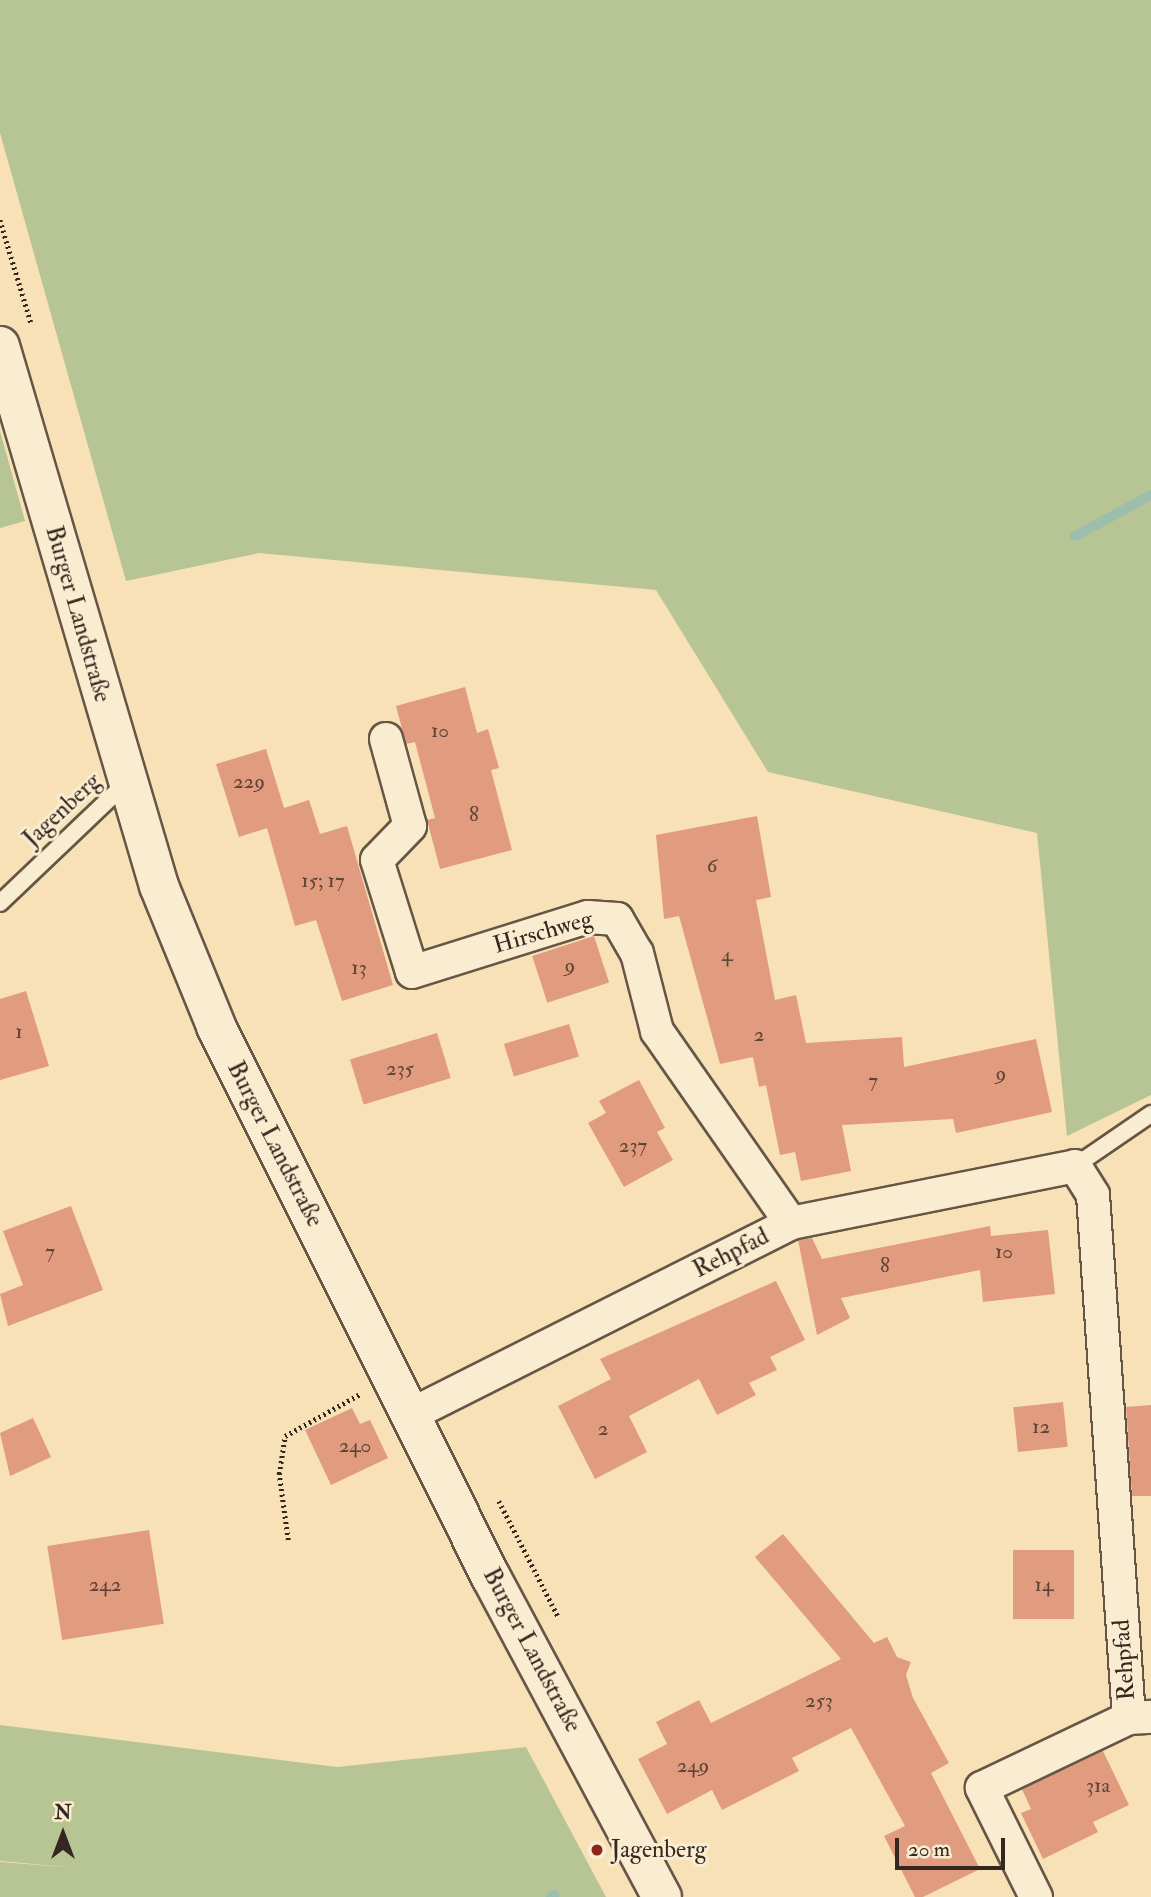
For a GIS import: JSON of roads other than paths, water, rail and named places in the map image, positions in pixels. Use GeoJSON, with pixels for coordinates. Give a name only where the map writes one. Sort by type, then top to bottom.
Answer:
{"type":"FeatureCollection","features":[{"type":"Feature","properties":{"kind":"main road","name":"Burger Landstraße"},"geometry":{"type":"LineString","coordinates":[[17,341],[127,782],[159,886],[216,1026],[412,1414],[662,1897]]}},
{"type":"Feature","properties":{"kind":"street","name":"Hirschweg"},"geometry":{"type":"LineString","coordinates":[[386,739],[410,826],[377,860],[412,972],[588,917],[617,919],[638,953],[657,1031],[792,1223]]}},
{"type":"Feature","properties":{"kind":"street","name":"Rehpfad"},"geometry":{"type":"LineString","coordinates":[[412,1414],[792,1223],[1075,1167],[1093,1195],[1140,1717]]}},
{"type":"Feature","properties":{"kind":"street"},"geometry":{"type":"LineString","coordinates":[[1037,1897],[982,1788],[1140,1717]]}},
{"type":"Feature","properties":{"kind":"lane","name":"Jagenberg"},"geometry":{"type":"LineString","coordinates":[[0,903],[127,782]]}},
{"type":"Feature","properties":{"kind":"lane","name":"Rehpfad"},"geometry":{"type":"LineString","coordinates":[[1075,1167],[1151,1114]]}},
{"type":"Feature","properties":{"kind":"waterway"},"geometry":{"type":"LineString","coordinates":[[1075,536],[1151,495]]}},
{"type":"Feature","properties":{"kind":"place","name":"Jagenberg"},"geometry":{"type":"Point","coordinates":[597,1850]}}]}
